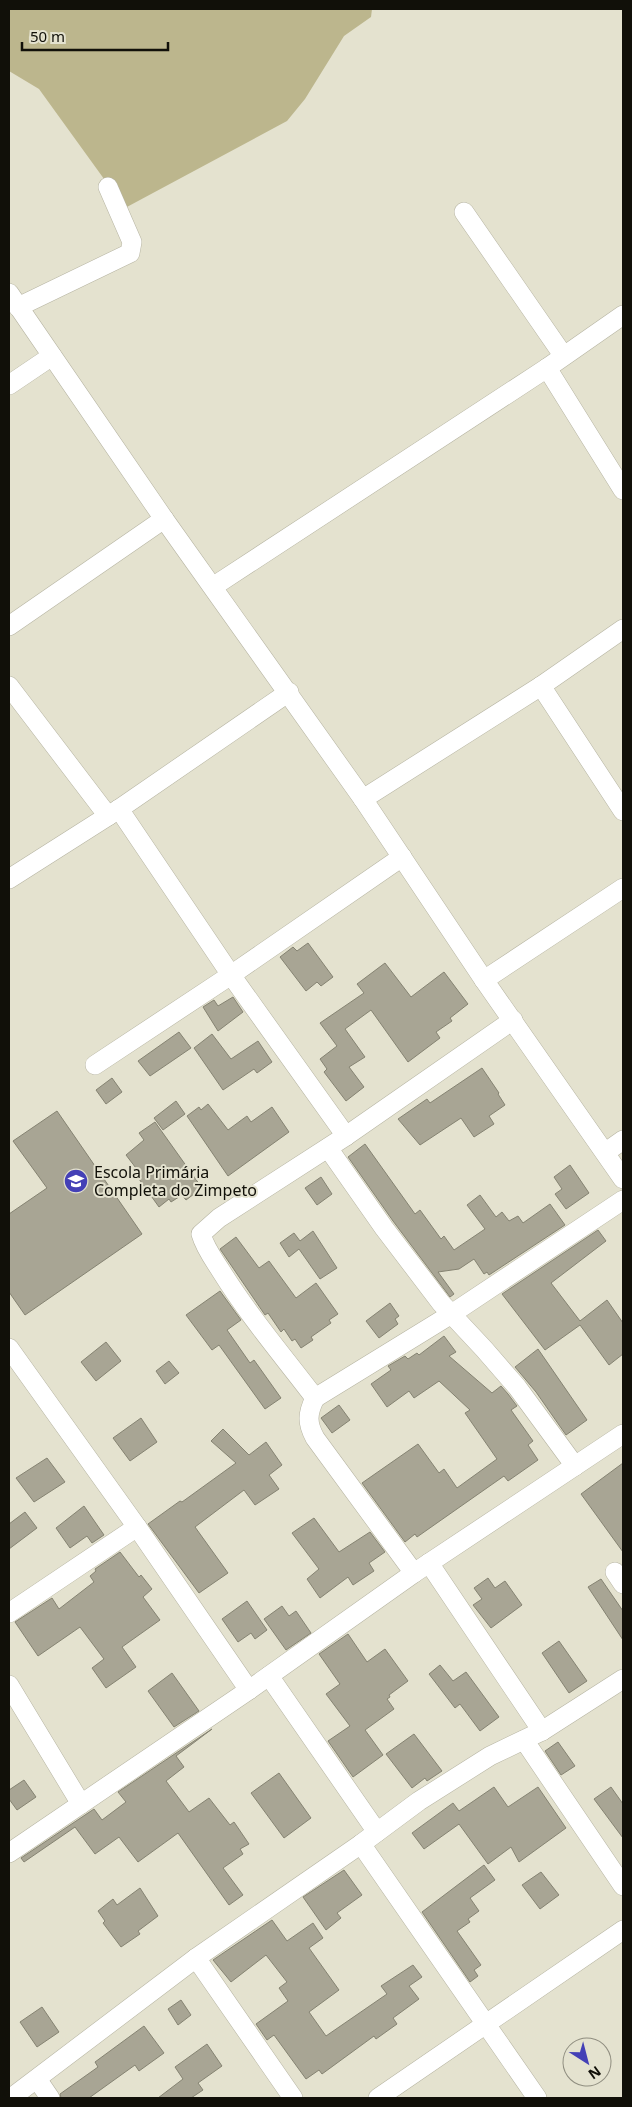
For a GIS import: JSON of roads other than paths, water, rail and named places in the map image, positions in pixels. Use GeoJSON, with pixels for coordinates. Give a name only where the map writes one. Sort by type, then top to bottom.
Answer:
{"type":"FeatureCollection","features":[{"type":"Feature","properties":{"kind":"street"},"geometry":{"type":"LineString","coordinates":[[108,187],[132,242],[130,253],[14,300],[164,519],[289,692],[484,980],[514,1020],[623,1179]]}},
{"type":"Feature","properties":{"kind":"street"},"geometry":{"type":"LineString","coordinates":[[464,212],[563,355]]}},
{"type":"Feature","properties":{"kind":"street"},"geometry":{"type":"LineString","coordinates":[[214,586],[547,368],[563,355],[623,315]]}},
{"type":"Feature","properties":{"kind":"street"},"geometry":{"type":"LineString","coordinates":[[9,385],[52,356]]}},
{"type":"Feature","properties":{"kind":"street"},"geometry":{"type":"LineString","coordinates":[[547,368],[623,490]]}},
{"type":"Feature","properties":{"kind":"street"},"geometry":{"type":"LineString","coordinates":[[9,626],[164,519]]}},
{"type":"Feature","properties":{"kind":"street"},"geometry":{"type":"LineString","coordinates":[[363,799],[540,686],[623,629]]}},
{"type":"Feature","properties":{"kind":"street"},"geometry":{"type":"LineString","coordinates":[[9,686],[114,812],[346,1136]]}},
{"type":"Feature","properties":{"kind":"street"},"geometry":{"type":"LineString","coordinates":[[540,686],[623,811]]}},
{"type":"Feature","properties":{"kind":"street"},"geometry":{"type":"LineString","coordinates":[[9,879],[114,812],[289,692]]}},
{"type":"Feature","properties":{"kind":"street"},"geometry":{"type":"LineString","coordinates":[[95,1065],[231,975],[402,857]]}},
{"type":"Feature","properties":{"kind":"street"},"geometry":{"type":"LineString","coordinates":[[484,980],[623,888]]}},
{"type":"Feature","properties":{"kind":"street"},"geometry":{"type":"LineString","coordinates":[[315,1398],[268,1340],[203,1242],[201,1234],[219,1218],[346,1136],[514,1020]]}},
{"type":"Feature","properties":{"kind":"street"},"geometry":{"type":"LineString","coordinates":[[606,1152],[623,1140]]}},
{"type":"Feature","properties":{"kind":"street"},"geometry":{"type":"LineString","coordinates":[[328,1148],[384,1228],[450,1315],[484,1349],[517,1388],[575,1466]]}},
{"type":"Feature","properties":{"kind":"street"},"geometry":{"type":"LineString","coordinates":[[542,1731],[422,1568],[315,1438],[308,1425],[309,1410],[315,1398],[450,1315],[623,1200]]}},
{"type":"Feature","properties":{"kind":"street"},"geometry":{"type":"LineString","coordinates":[[10,1354],[137,1528],[249,1690]]}},
{"type":"Feature","properties":{"kind":"street"},"geometry":{"type":"LineString","coordinates":[[9,1853],[249,1690],[422,1568],[623,1434]]}},
{"type":"Feature","properties":{"kind":"street"},"geometry":{"type":"LineString","coordinates":[[9,1613],[137,1528]]}},
{"type":"Feature","properties":{"kind":"street"},"geometry":{"type":"LineString","coordinates":[[269,1676],[377,1832]]}},
{"type":"Feature","properties":{"kind":"street"},"geometry":{"type":"LineString","coordinates":[[12,2098],[196,1958],[361,1844],[418,1801],[490,1756],[542,1731],[623,1679]]}},
{"type":"Feature","properties":{"kind":"street"},"geometry":{"type":"LineString","coordinates":[[9,1685],[80,1804]]}},
{"type":"Feature","properties":{"kind":"street"},"geometry":{"type":"LineString","coordinates":[[524,1740],[623,1886]]}},
{"type":"Feature","properties":{"kind":"street"},"geometry":{"type":"LineString","coordinates":[[361,1844],[536,2098]]}},
{"type":"Feature","properties":{"kind":"street"},"geometry":{"type":"LineString","coordinates":[[378,2098],[623,1930]]}},
{"type":"Feature","properties":{"kind":"street"},"geometry":{"type":"LineString","coordinates":[[196,1958],[293,2098]]}},
{"type":"Feature","properties":{"kind":"street"},"geometry":{"type":"LineString","coordinates":[[37,2079],[50,2098]]}},
{"type":"Feature","properties":{"kind":"place","name":"Escola Primária Completa do Zimpeto"},"geometry":{"type":"Point","coordinates":[76,1181]}}]}
